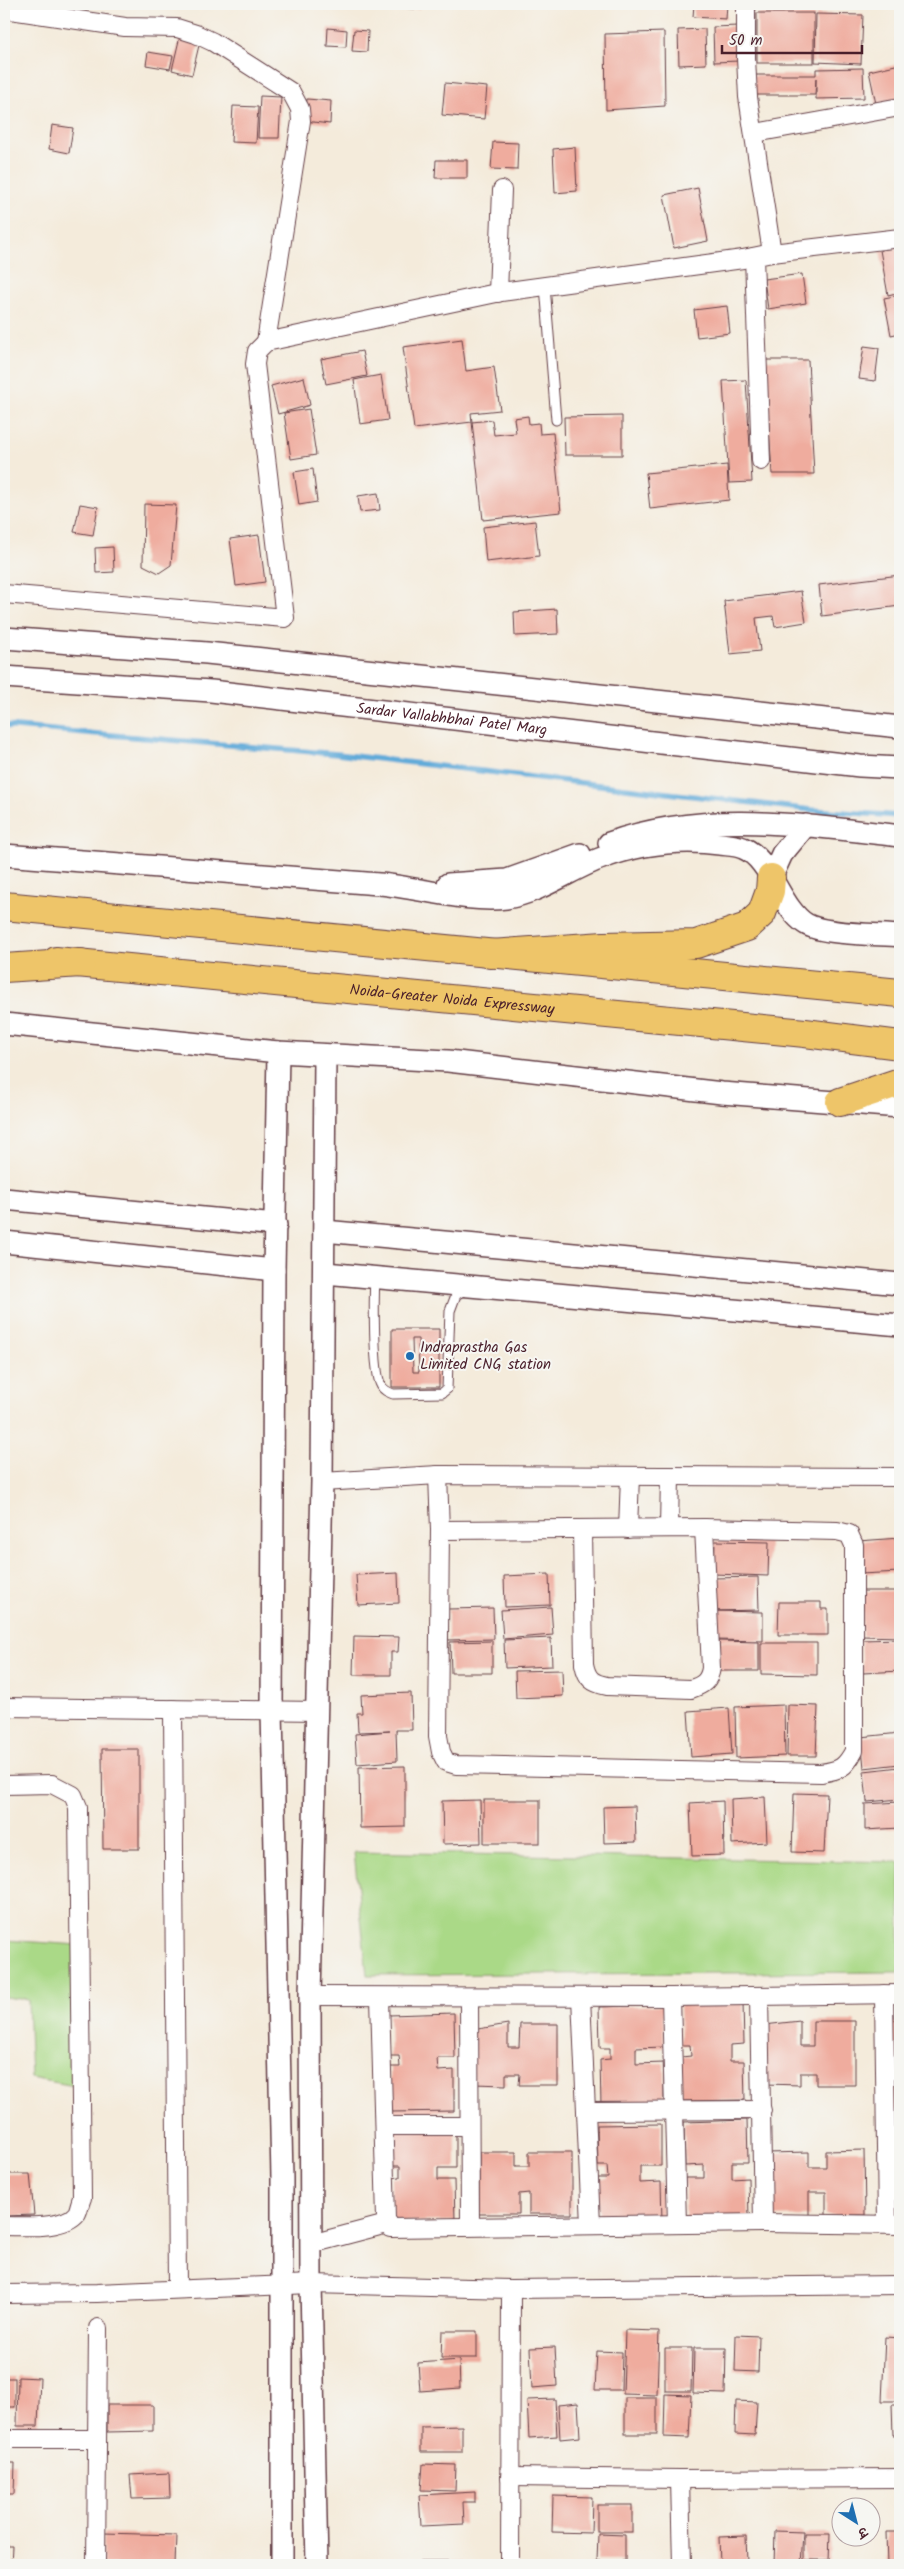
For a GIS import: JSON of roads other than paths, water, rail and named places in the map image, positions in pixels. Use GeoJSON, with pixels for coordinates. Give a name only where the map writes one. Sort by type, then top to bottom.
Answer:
{"type":"FeatureCollection","features":[{"type":"Feature","properties":{"kind":"highway"},"geometry":{"type":"LineString","coordinates":[[490,954],[604,946],[696,944],[747,927],[762,913],[770,891],[771,878]]}},
{"type":"Feature","properties":{"kind":"highway"},"geometry":{"type":"LineString","coordinates":[[4,906],[900,993]]}},
{"type":"Feature","properties":{"kind":"highway","name":"Noida-Greater Noida Expressway"},"geometry":{"type":"LineString","coordinates":[[4,956],[786,1031],[900,1045]]}},
{"type":"Feature","properties":{"kind":"highway"},"geometry":{"type":"LineString","coordinates":[[4,968],[81,963]]}},
{"type":"Feature","properties":{"kind":"highway"},"geometry":{"type":"LineString","coordinates":[[840,1102],[900,1082]]}},
{"type":"Feature","properties":{"kind":"street"},"geometry":{"type":"LineString","coordinates":[[746,4],[746,58],[754,133],[772,253]]}},
{"type":"Feature","properties":{"kind":"street"},"geometry":{"type":"LineString","coordinates":[[4,9],[53,10],[126,27],[177,28],[213,42],[284,87],[296,100],[301,121],[266,342]]}},
{"type":"Feature","properties":{"kind":"street"},"geometry":{"type":"LineString","coordinates":[[754,133],[900,107]]}},
{"type":"Feature","properties":{"kind":"street"},"geometry":{"type":"LineString","coordinates":[[498,293],[502,190]]}},
{"type":"Feature","properties":{"kind":"street"},"geometry":{"type":"LineString","coordinates":[[4,594],[286,618],[255,364],[257,351],[266,342],[498,293],[772,253],[900,238]]}},
{"type":"Feature","properties":{"kind":"street"},"geometry":{"type":"LineString","coordinates":[[754,257],[761,461]]}},
{"type":"Feature","properties":{"kind":"street"},"geometry":{"type":"LineString","coordinates":[[4,638],[207,653],[900,727]]}},
{"type":"Feature","properties":{"kind":"street","name":"Sardar Vallabhbhai Patel Marg"},"geometry":{"type":"LineString","coordinates":[[4,676],[211,691],[860,766],[900,768]]}},
{"type":"Feature","properties":{"kind":"street"},"geometry":{"type":"LineString","coordinates":[[401,886],[507,880],[639,832],[727,822],[806,826],[900,836]]}},
{"type":"Feature","properties":{"kind":"street"},"geometry":{"type":"LineString","coordinates":[[771,878],[782,854],[806,826]]}},
{"type":"Feature","properties":{"kind":"street"},"geometry":{"type":"LineString","coordinates":[[4,855],[401,886],[470,897],[505,898],[521,894],[602,858],[637,848],[678,842],[718,844],[743,848],[756,857],[795,914],[807,924],[822,930],[900,936]]}},
{"type":"Feature","properties":{"kind":"street"},"geometry":{"type":"LineString","coordinates":[[4,1024],[278,1052],[448,1061],[722,1093],[900,1107]]}},
{"type":"Feature","properties":{"kind":"street"},"geometry":{"type":"LineString","coordinates":[[278,1052],[274,1270],[272,1710],[282,2178],[280,2284],[282,2565]]}},
{"type":"Feature","properties":{"kind":"street"},"geometry":{"type":"LineString","coordinates":[[317,2565],[311,2284],[310,1996],[322,1482],[325,1274],[325,1055]]}},
{"type":"Feature","properties":{"kind":"street"},"geometry":{"type":"LineString","coordinates":[[4,1199],[276,1225]]}},
{"type":"Feature","properties":{"kind":"street"},"geometry":{"type":"LineString","coordinates":[[324,1232],[900,1284]]}},
{"type":"Feature","properties":{"kind":"street"},"geometry":{"type":"LineString","coordinates":[[4,1242],[274,1270]]}},
{"type":"Feature","properties":{"kind":"street"},"geometry":{"type":"LineString","coordinates":[[325,1274],[900,1325]]}},
{"type":"Feature","properties":{"kind":"street"},"geometry":{"type":"LineString","coordinates":[[322,1482],[438,1475],[900,1477]]}},
{"type":"Feature","properties":{"kind":"street"},"geometry":{"type":"LineString","coordinates":[[438,1475],[440,1530],[438,1736],[441,1752],[446,1762],[456,1766],[821,1773],[834,1771],[846,1765],[854,1751],[854,1544],[849,1534],[836,1531],[704,1528],[440,1530]]}},
{"type":"Feature","properties":{"kind":"street"},"geometry":{"type":"LineString","coordinates":[[628,1529],[630,1476]]}},
{"type":"Feature","properties":{"kind":"street"},"geometry":{"type":"LineString","coordinates":[[669,1528],[670,1476]]}},
{"type":"Feature","properties":{"kind":"street"},"geometry":{"type":"LineString","coordinates":[[582,1529],[584,1664],[587,1677],[596,1683],[606,1686],[691,1689],[703,1685],[709,1677],[711,1668],[704,1528]]}},
{"type":"Feature","properties":{"kind":"street"},"geometry":{"type":"LineString","coordinates":[[4,1707],[318,1711]]}},
{"type":"Feature","properties":{"kind":"street"},"geometry":{"type":"LineString","coordinates":[[173,1709],[176,2288]]}},
{"type":"Feature","properties":{"kind":"street"},"geometry":{"type":"LineString","coordinates":[[4,1784],[52,1784],[73,1795],[78,1807],[82,2198],[77,2213],[64,2221],[44,2226],[4,2226]]}},
{"type":"Feature","properties":{"kind":"street"},"geometry":{"type":"LineString","coordinates":[[310,1996],[671,1997],[892,1994],[894,2225],[763,2223],[470,2226],[396,2229],[388,2224],[311,2244]]}},
{"type":"Feature","properties":{"kind":"street"},"geometry":{"type":"LineString","coordinates":[[759,1996],[763,2223]]}},
{"type":"Feature","properties":{"kind":"street"},"geometry":{"type":"LineString","coordinates":[[380,1997],[388,2224]]}},
{"type":"Feature","properties":{"kind":"street"},"geometry":{"type":"LineString","coordinates":[[469,1997],[470,2226]]}},
{"type":"Feature","properties":{"kind":"street"},"geometry":{"type":"LineString","coordinates":[[581,1997],[591,2225]]}},
{"type":"Feature","properties":{"kind":"street"},"geometry":{"type":"LineString","coordinates":[[671,1997],[677,2224]]}},
{"type":"Feature","properties":{"kind":"street"},"geometry":{"type":"LineString","coordinates":[[586,2111],[762,2110]]}},
{"type":"Feature","properties":{"kind":"street"},"geometry":{"type":"LineString","coordinates":[[385,2126],[469,2126]]}},
{"type":"Feature","properties":{"kind":"street"},"geometry":{"type":"LineString","coordinates":[[4,2294],[97,2293],[280,2284],[511,2289],[900,2285]]}},
{"type":"Feature","properties":{"kind":"street"},"geometry":{"type":"LineString","coordinates":[[510,2565],[511,2289]]}},
{"type":"Feature","properties":{"kind":"street"},"geometry":{"type":"LineString","coordinates":[[96,2565],[98,2328]]}},
{"type":"Feature","properties":{"kind":"street"},"geometry":{"type":"LineString","coordinates":[[4,2439],[96,2439]]}},
{"type":"Feature","properties":{"kind":"street"},"geometry":{"type":"LineString","coordinates":[[510,2477],[680,2479],[900,2478]]}},
{"type":"Feature","properties":{"kind":"street"},"geometry":{"type":"LineString","coordinates":[[680,2479],[682,2565]]}},
{"type":"Feature","properties":{"kind":"lane"},"geometry":{"type":"LineString","coordinates":[[545,286],[556,420]]}},
{"type":"Feature","properties":{"kind":"lane"},"geometry":{"type":"LineString","coordinates":[[374,1278],[374,1321],[380,1384],[387,1392],[393,1394],[442,1393],[447,1389],[450,1311],[456,1295],[470,1286]]}},
{"type":"Feature","properties":{"kind":"waterway"},"geometry":{"type":"LineString","coordinates":[[4,726],[337,754],[812,810],[900,816]]}},
{"type":"Feature","properties":{"kind":"place","name":"Indraprastha Gas Limited CNG station"},"geometry":{"type":"Point","coordinates":[410,1356]}}]}
